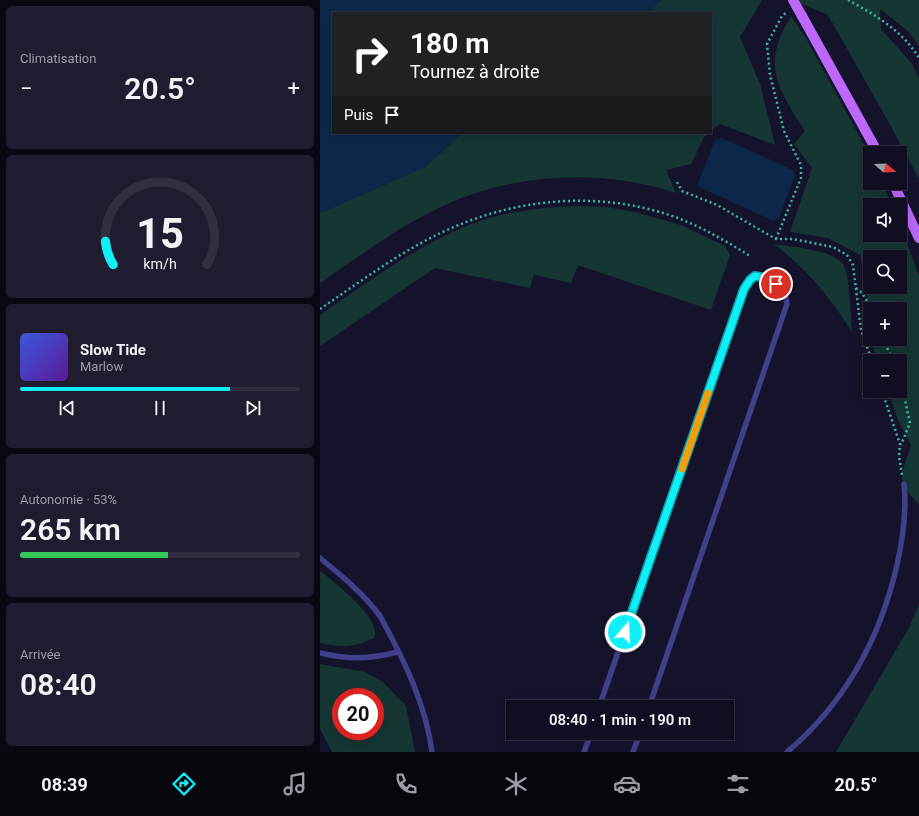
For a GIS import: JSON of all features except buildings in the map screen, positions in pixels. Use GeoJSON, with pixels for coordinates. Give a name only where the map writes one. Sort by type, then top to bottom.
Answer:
{"type":"FeatureCollection","features":[{"type":"Feature","properties":{"kind":"main road"},"geometry":{"type":"LineString","coordinates":[[793,0],[874,146]]}},
{"type":"Feature","properties":{"kind":"main road"},"geometry":{"type":"LineString","coordinates":[[896,190],[919,238]]}},
{"type":"Feature","properties":{"kind":"lane"},"geometry":{"type":"LineString","coordinates":[[602,700],[744,289],[750,280],[755,276],[760,276],[776,284],[784,292],[787,304],[651,700]]}},
{"type":"Feature","properties":{"kind":"lane"},"geometry":{"type":"LineString","coordinates":[[787,752],[806,736],[827,713],[846,688],[864,660],[891,592],[900,553],[905,516],[904,484]]}},
{"type":"Feature","properties":{"kind":"lane"},"geometry":{"type":"LineString","coordinates":[[320,558],[354,587],[370,603],[383,621],[398,652],[426,719],[432,752]]}},
{"type":"Feature","properties":{"kind":"lane"},"geometry":{"type":"LineString","coordinates":[[320,653],[352,659],[398,652]]}},
{"type":"Feature","properties":{"kind":"lane"},"geometry":{"type":"LineString","coordinates":[[584,752],[588,740]]}},
{"type":"Feature","properties":{"kind":"lane"},"geometry":{"type":"LineString","coordinates":[[633,752],[637,740]]}},
{"type":"Feature","properties":{"kind":"path"},"geometry":{"type":"LineString","coordinates":[[848,0],[887,22],[915,51],[919,58]]}},
{"type":"Feature","properties":{"kind":"path"},"geometry":{"type":"LineString","coordinates":[[776,239],[801,178],[801,165],[784,131],[770,75],[767,44],[782,16]]}},
{"type":"Feature","properties":{"kind":"path"},"geometry":{"type":"LineString","coordinates":[[677,182],[682,191],[717,205],[776,239],[793,239],[833,247],[847,255],[853,265],[861,330],[870,354]]}},
{"type":"Feature","properties":{"kind":"path"},"geometry":{"type":"LineString","coordinates":[[320,309],[390,263],[452,228],[487,214],[552,202],[608,203],[659,212],[705,230],[750,256]]}},
{"type":"Feature","properties":{"kind":"path"},"geometry":{"type":"LineString","coordinates":[[856,288],[862,293],[868,302]]}},
{"type":"Feature","properties":{"kind":"path"},"geometry":{"type":"LineString","coordinates":[[884,398],[894,425],[900,449],[904,484]]}},
{"type":"Feature","properties":{"kind":"path"},"geometry":{"type":"LineString","coordinates":[[900,449],[910,423],[905,398]]}},
{"type":"Feature","properties":{"kind":"green space"},"geometry":{"type":"Polygon","coordinates":[[[661,0],[762,0],[740,37],[760,84],[775,145],[720,124],[712,130],[712,12],[649,12],[661,0]]]}},
{"type":"Feature","properties":{"kind":"green space"},"geometry":{"type":"Polygon","coordinates":[[[793,0],[919,0],[919,46],[909,32],[880,9],[881,29],[912,64],[919,79],[919,179],[907,156],[907,146],[901,146],[828,15],[793,0]]]}},
{"type":"Feature","properties":{"kind":"green space"},"geometry":{"type":"Polygon","coordinates":[[[791,16],[806,38],[865,146],[863,146],[863,190],[885,190],[889,198],[863,198],[863,242],[907,242],[919,276],[919,504],[911,496],[903,483],[903,470],[911,445],[898,420],[890,398],[907,398],[907,354],[875,354],[872,346],[907,346],[907,302],[867,302],[867,294],[907,294],[907,250],[863,250],[863,271],[860,255],[828,238],[790,232],[812,168],[794,144],[805,131],[780,88],[776,75],[775,62],[777,48],[782,33],[791,16]]]}},
{"type":"Feature","properties":{"kind":"green space"},"geometry":{"type":"Polygon","coordinates":[[[461,134],[707,134],[703,139],[691,164],[666,170],[676,193],[647,185],[588,177],[529,181],[499,187],[471,195],[427,214],[380,242],[320,283],[320,213],[425,167],[461,134]]]}},
{"type":"Feature","properties":{"kind":"green space"},"geometry":{"type":"Polygon","coordinates":[[[579,206],[607,207],[635,212],[681,225],[725,246],[730,255],[711,310],[578,265],[571,283],[534,275],[530,288],[435,268],[320,346],[320,315],[401,260],[423,247],[444,236],[489,218],[533,209],[579,206]]]}},
{"type":"Feature","properties":{"kind":"green space"},"geometry":{"type":"Polygon","coordinates":[[[774,244],[820,252],[836,258],[842,263],[847,276],[851,306],[852,332],[817,284],[797,263],[774,244]]]}},
{"type":"Feature","properties":{"kind":"green space"},"geometry":{"type":"Polygon","coordinates":[[[320,571],[345,592],[364,612],[371,621],[375,630],[374,638],[359,644],[347,646],[335,646],[320,643],[320,571]]]}},
{"type":"Feature","properties":{"kind":"green space"},"geometry":{"type":"Polygon","coordinates":[[[919,604],[919,752],[836,752],[909,628],[919,604]]]}},
{"type":"Feature","properties":{"kind":"green space"},"geometry":{"type":"Polygon","coordinates":[[[320,664],[365,672],[383,682],[406,706],[415,752],[332,752],[320,729],[320,664]]]}},
{"type":"Feature","properties":{"kind":"water"},"geometry":{"type":"Polygon","coordinates":[[[320,0],[661,0],[649,12],[332,12],[332,134],[461,134],[425,167],[320,213],[320,0]]]}},
{"type":"Feature","properties":{"kind":"water"},"geometry":{"type":"Polygon","coordinates":[[[722,138],[793,170],[795,176],[779,217],[774,221],[697,186],[715,140],[722,138]]]}},
{"type":"Feature","properties":{"kind":"slow traffic"},"geometry":{"type":"LineString","coordinates":[[682,469],[708,393]]}},
{"type":"Feature","properties":{"kind":"route"},"geometry":{"type":"LineString","coordinates":[[625,632],[744,289],[750,280],[755,276],[767,278],[776,284]]}}]}
